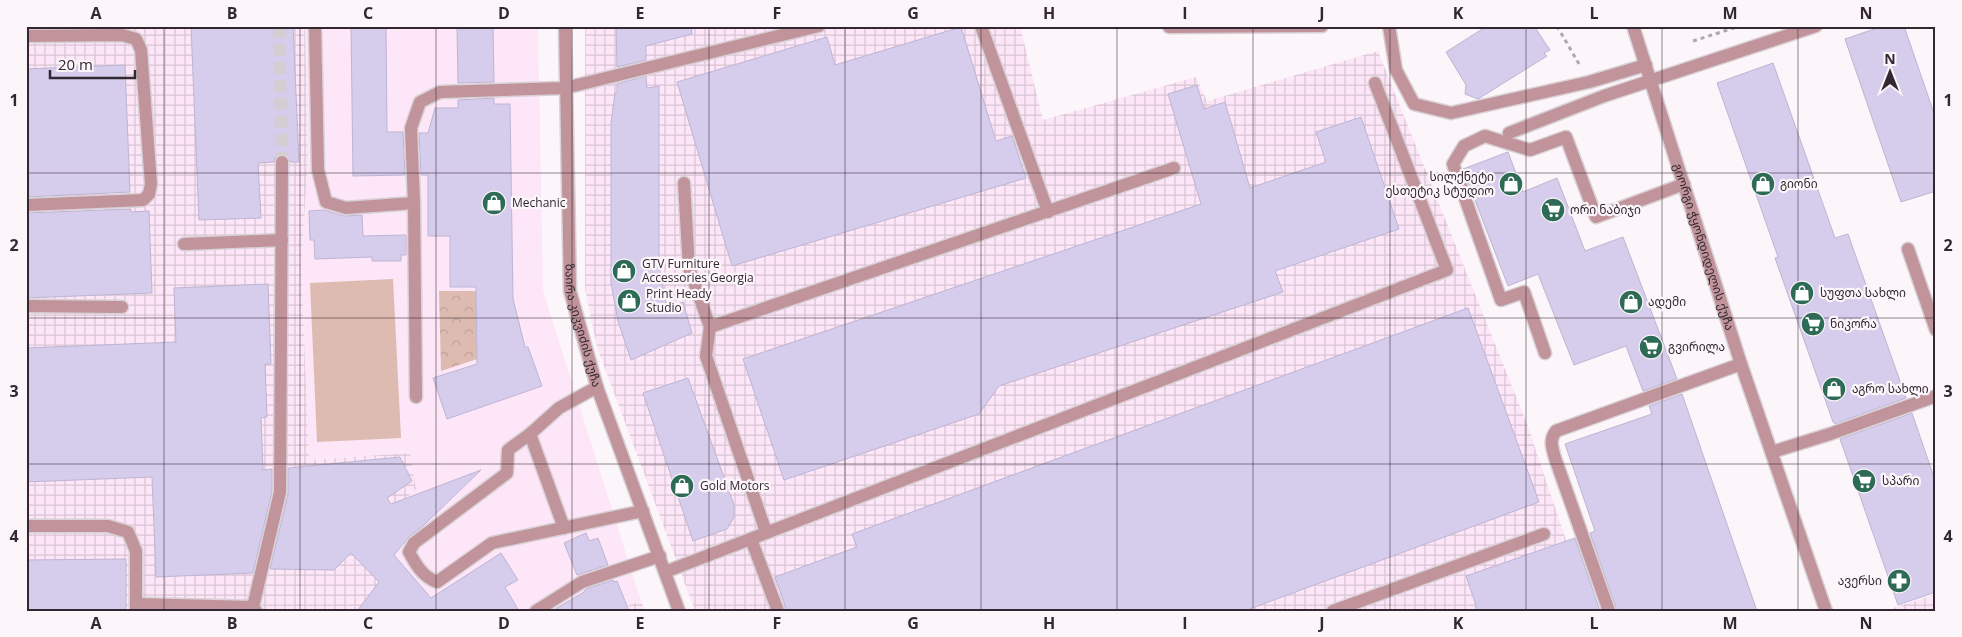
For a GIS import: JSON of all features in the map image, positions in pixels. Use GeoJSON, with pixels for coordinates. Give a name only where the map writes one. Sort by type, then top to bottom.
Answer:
{"type":"FeatureCollection","features":[{"type":"Feature","properties":{"kind":"street"},"geometry":{"type":"LineString","coordinates":[[315,26],[318,170],[326,202],[346,208],[414,203]]}},
{"type":"Feature","properties":{"kind":"street","name":"ზაირა კიკვიძის ქუჩა"},"geometry":{"type":"LineString","coordinates":[[565,26],[570,291],[597,387],[679,611]]}},
{"type":"Feature","properties":{"kind":"street"},"geometry":{"type":"LineString","coordinates":[[416,397],[414,203],[411,128],[420,102],[440,92],[566,88],[819,26]]}},
{"type":"Feature","properties":{"kind":"street"},"geometry":{"type":"LineString","coordinates":[[981,26],[1048,212]]}},
{"type":"Feature","properties":{"kind":"street"},"geometry":{"type":"LineString","coordinates":[[1169,27],[1322,26]]}},
{"type":"Feature","properties":{"kind":"street"},"geometry":{"type":"LineString","coordinates":[[1389,26],[1396,70],[1414,104],[1451,113],[1589,82],[1646,64]]}},
{"type":"Feature","properties":{"kind":"street","name":"გიორგი ჭყონდიდელის ქუჩა"},"geometry":{"type":"LineString","coordinates":[[1633,26],[1741,364],[1826,611]]}},
{"type":"Feature","properties":{"kind":"street"},"geometry":{"type":"LineString","coordinates":[[1509,133],[1604,96],[1809,27]]}},
{"type":"Feature","properties":{"kind":"street"},"geometry":{"type":"LineString","coordinates":[[26,36],[122,35],[136,39],[141,50],[151,184],[149,194],[143,200],[26,206]]}},
{"type":"Feature","properties":{"kind":"street"},"geometry":{"type":"LineString","coordinates":[[665,572],[1447,270],[1375,83]]}},
{"type":"Feature","properties":{"kind":"street"},"geometry":{"type":"LineString","coordinates":[[1546,353],[1524,292],[1501,300],[1453,164],[1464,146],[1485,136],[1530,150],[1566,137],[1596,217],[1684,184]]}},
{"type":"Feature","properties":{"kind":"street"},"geometry":{"type":"LineString","coordinates":[[26,526],[108,526],[128,532],[136,551],[136,608],[254,609],[280,492],[282,162]]}},
{"type":"Feature","properties":{"kind":"street"},"geometry":{"type":"LineString","coordinates":[[710,327],[1174,168]]}},
{"type":"Feature","properties":{"kind":"street"},"geometry":{"type":"LineString","coordinates":[[684,183],[689,268],[710,327],[706,356],[766,532]]}},
{"type":"Feature","properties":{"kind":"street"},"geometry":{"type":"LineString","coordinates":[[184,244],[282,240]]}},
{"type":"Feature","properties":{"kind":"street"},"geometry":{"type":"LineString","coordinates":[[1908,249],[1936,330]]}},
{"type":"Feature","properties":{"kind":"street"},"geometry":{"type":"LineString","coordinates":[[26,306],[122,307]]}},
{"type":"Feature","properties":{"kind":"street"},"geometry":{"type":"LineString","coordinates":[[1609,611],[1555,458],[1551,444],[1552,437],[1556,431],[1741,364]]}},
{"type":"Feature","properties":{"kind":"street"},"geometry":{"type":"LineString","coordinates":[[597,387],[559,408],[530,434],[508,450],[506,473],[414,543],[409,552],[428,579],[437,582],[492,543],[643,511]]}},
{"type":"Feature","properties":{"kind":"street"},"geometry":{"type":"LineString","coordinates":[[1772,452],[1830,434],[1936,396]]}},
{"type":"Feature","properties":{"kind":"street"},"geometry":{"type":"LineString","coordinates":[[530,434],[564,528]]}},
{"type":"Feature","properties":{"kind":"street"},"geometry":{"type":"LineString","coordinates":[[1333,611],[1544,534]]}},
{"type":"Feature","properties":{"kind":"street"},"geometry":{"type":"LineString","coordinates":[[751,538],[778,611]]}},
{"type":"Feature","properties":{"kind":"street"},"geometry":{"type":"LineString","coordinates":[[536,611],[582,582],[660,556]]}},
{"type":"Feature","properties":{"kind":"path"},"geometry":{"type":"LineString","coordinates":[[1556,26],[1589,82]]}},
{"type":"Feature","properties":{"kind":"path"},"geometry":{"type":"LineString","coordinates":[[1693,41],[1740,26]]}},
{"type":"Feature","properties":{"kind":"shaded area"},"geometry":{"type":"Polygon","coordinates":[[[26,26],[305,26],[308,161],[301,263],[309,460],[410,453],[416,489],[374,530],[399,561],[379,582],[357,611],[26,611],[26,26]]]}},
{"type":"Feature","properties":{"kind":"shaded area"},"geometry":{"type":"Polygon","coordinates":[[[305,26],[538,26],[543,291],[641,601],[615,611],[357,611],[379,582],[374,530],[410,453],[309,460],[301,263],[308,161],[305,26]]]}},
{"type":"Feature","properties":{"kind":"shaded area"},"geometry":{"type":"Polygon","coordinates":[[[585,26],[1020,26],[1043,120],[1196,77],[1207,101],[1378,51],[1527,424],[1590,611],[695,611],[597,347],[585,289],[585,26]]]}},
{"type":"Feature","properties":{"kind":"shaded area"},"geometry":{"type":"Polygon","coordinates":[[[1936,594],[1936,611],[1884,611],[1936,594]]]}},
{"type":"Feature","properties":{"kind":"shaded area"},"geometry":{"type":"Polygon","coordinates":[[[641,601],[645,611],[615,611],[627,606],[641,601]]]}},
{"type":"Feature","properties":{"kind":"green space"},"geometry":{"type":"Polygon","coordinates":[[[393,279],[401,438],[317,442],[310,283],[393,279]]]}},
{"type":"Feature","properties":{"kind":"green space"},"geometry":{"type":"Polygon","coordinates":[[[439,291],[476,291],[477,359],[441,371],[439,291]]]}},
{"type":"Feature","properties":{"kind":"building"},"geometry":{"type":"Polygon","coordinates":[[[191,26],[293,26],[299,162],[290,162],[286,155],[282,154],[275,158],[274,162],[258,163],[261,218],[199,220],[191,26]]]}},
{"type":"Feature","properties":{"kind":"building"},"geometry":{"type":"Polygon","coordinates":[[[351,26],[386,26],[387,132],[403,132],[405,175],[353,176],[351,26]]]}},
{"type":"Feature","properties":{"kind":"building"},"geometry":{"type":"Polygon","coordinates":[[[457,26],[493,26],[494,82],[458,83],[457,26]]]}},
{"type":"Feature","properties":{"kind":"building"},"geometry":{"type":"Polygon","coordinates":[[[616,26],[691,26],[692,34],[646,46],[646,60],[617,67],[616,26]]]}},
{"type":"Feature","properties":{"kind":"building"},"geometry":{"type":"Polygon","coordinates":[[[1487,26],[1534,26],[1550,50],[1544,53],[1547,56],[1478,99],[1465,94],[1466,85],[1446,52],[1487,26]]]}},
{"type":"Feature","properties":{"kind":"building"},"geometry":{"type":"Polygon","coordinates":[[[1883,26],[1904,26],[1936,119],[1936,191],[1901,202],[1845,39],[1883,26]]]}},
{"type":"Feature","properties":{"kind":"building"},"geometry":{"type":"Polygon","coordinates":[[[961,27],[996,141],[1012,136],[1026,178],[732,266],[677,82],[827,37],[835,65],[961,27]]]}},
{"type":"Feature","properties":{"kind":"building"},"geometry":{"type":"Polygon","coordinates":[[[1773,63],[1835,238],[1848,234],[1906,398],[1835,424],[1775,258],[1778,257],[1717,83],[1773,63]]]}},
{"type":"Feature","properties":{"kind":"building"},"geometry":{"type":"Polygon","coordinates":[[[125,65],[130,192],[26,197],[26,69],[125,65]]]}},
{"type":"Feature","properties":{"kind":"building"},"geometry":{"type":"Polygon","coordinates":[[[646,76],[647,88],[659,86],[659,266],[667,308],[683,302],[692,333],[631,360],[618,321],[611,283],[611,123],[617,84],[646,76]]]}},
{"type":"Feature","properties":{"kind":"building"},"geometry":{"type":"Polygon","coordinates":[[[1197,85],[1204,109],[1225,102],[1250,188],[1326,162],[1316,132],[1361,117],[1399,229],[1275,271],[1283,292],[999,386],[979,414],[784,480],[743,359],[1201,204],[1168,94],[1197,85]]]}},
{"type":"Feature","properties":{"kind":"building"},"geometry":{"type":"Polygon","coordinates":[[[494,98],[494,104],[510,104],[513,299],[525,347],[528,347],[542,386],[447,419],[433,378],[477,364],[476,287],[450,287],[450,236],[428,236],[428,175],[421,175],[419,133],[428,133],[435,108],[458,108],[458,100],[494,98]]]}},
{"type":"Feature","properties":{"kind":"building"},"geometry":{"type":"Polygon","coordinates":[[[1508,152],[1523,192],[1557,178],[1585,251],[1623,237],[1677,379],[1643,391],[1626,346],[1574,365],[1538,274],[1508,286],[1463,169],[1508,152]]]}},
{"type":"Feature","properties":{"kind":"building"},"geometry":{"type":"Polygon","coordinates":[[[131,209],[131,212],[149,211],[152,293],[26,298],[26,213],[131,209]]]}},
{"type":"Feature","properties":{"kind":"building"},"geometry":{"type":"Polygon","coordinates":[[[324,210],[344,216],[362,215],[363,236],[406,235],[406,255],[401,255],[401,261],[372,261],[372,257],[315,259],[314,240],[310,240],[309,211],[324,210]]]}},
{"type":"Feature","properties":{"kind":"building"},"geometry":{"type":"Polygon","coordinates":[[[268,284],[271,364],[265,364],[267,417],[261,418],[263,470],[272,469],[272,491],[253,573],[156,577],[152,477],[26,482],[26,348],[176,342],[174,288],[268,284]]]}},
{"type":"Feature","properties":{"kind":"building"},"geometry":{"type":"Polygon","coordinates":[[[1468,308],[1539,502],[1244,611],[787,611],[775,577],[857,547],[852,534],[1468,308]]]}},
{"type":"Feature","properties":{"kind":"building"},"geometry":{"type":"Polygon","coordinates":[[[688,378],[734,505],[734,517],[727,529],[693,541],[643,393],[688,378]]]}},
{"type":"Feature","properties":{"kind":"building"},"geometry":{"type":"Polygon","coordinates":[[[1682,394],[1757,611],[1617,611],[1590,533],[1595,531],[1565,444],[1652,414],[1649,406],[1682,394]]]}},
{"type":"Feature","properties":{"kind":"building"},"geometry":{"type":"Polygon","coordinates":[[[1912,413],[1936,483],[1936,592],[1898,605],[1840,439],[1912,413]]]}},
{"type":"Feature","properties":{"kind":"building"},"geometry":{"type":"Polygon","coordinates":[[[400,457],[412,481],[387,498],[391,504],[481,470],[409,537],[394,555],[431,598],[501,553],[518,580],[505,587],[519,611],[357,611],[379,582],[351,553],[334,570],[270,569],[288,494],[288,468],[400,457]]]}},
{"type":"Feature","properties":{"kind":"building"},"geometry":{"type":"Polygon","coordinates":[[[586,533],[589,541],[598,538],[608,565],[577,575],[564,543],[586,533]]]}},
{"type":"Feature","properties":{"kind":"building"},"geometry":{"type":"Polygon","coordinates":[[[1575,538],[1600,611],[1478,611],[1466,576],[1575,538]]]}},
{"type":"Feature","properties":{"kind":"building"},"geometry":{"type":"Polygon","coordinates":[[[126,559],[126,611],[26,611],[26,560],[126,559]]]}},
{"type":"Feature","properties":{"kind":"building"},"geometry":{"type":"Polygon","coordinates":[[[613,580],[614,582],[617,581],[629,611],[552,611],[586,589],[613,580]]]}},
{"type":"Feature","properties":{"kind":"tunnel"},"geometry":{"type":"LineString","coordinates":[[279,26],[282,162]]}},
{"type":"Feature","properties":{"kind":"place","name":"სილქნეტი ესთეტიკ სტუდიო"},"geometry":{"type":"Point","coordinates":[1511,184]}},
{"type":"Feature","properties":{"kind":"place","name":"გიონი"},"geometry":{"type":"Point","coordinates":[1763,184]}},
{"type":"Feature","properties":{"kind":"place","name":"Mechanic"},"geometry":{"type":"Point","coordinates":[494,203]}},
{"type":"Feature","properties":{"kind":"place","name":"ორი ნაბიჯი"},"geometry":{"type":"Point","coordinates":[1553,210]}},
{"type":"Feature","properties":{"kind":"place","name":"GTV Furniture Аccessories Georgia"},"geometry":{"type":"Point","coordinates":[624,271]}},
{"type":"Feature","properties":{"kind":"place","name":"სუფთა სახლი"},"geometry":{"type":"Point","coordinates":[1802,293]}},
{"type":"Feature","properties":{"kind":"place","name":"Print Heady Studio"},"geometry":{"type":"Point","coordinates":[629,301]}},
{"type":"Feature","properties":{"kind":"place","name":"ადემი"},"geometry":{"type":"Point","coordinates":[1631,302]}},
{"type":"Feature","properties":{"kind":"place","name":"ნიკორა"},"geometry":{"type":"Point","coordinates":[1813,324]}},
{"type":"Feature","properties":{"kind":"place","name":"გვირილა"},"geometry":{"type":"Point","coordinates":[1651,347]}},
{"type":"Feature","properties":{"kind":"place","name":"აგრო სახლი"},"geometry":{"type":"Point","coordinates":[1834,389]}},
{"type":"Feature","properties":{"kind":"place","name":"სპარი"},"geometry":{"type":"Point","coordinates":[1864,481]}},
{"type":"Feature","properties":{"kind":"place","name":"Gold Motors"},"geometry":{"type":"Point","coordinates":[682,486]}},
{"type":"Feature","properties":{"kind":"place","name":"ავერსი"},"geometry":{"type":"Point","coordinates":[1899,581]}}]}
